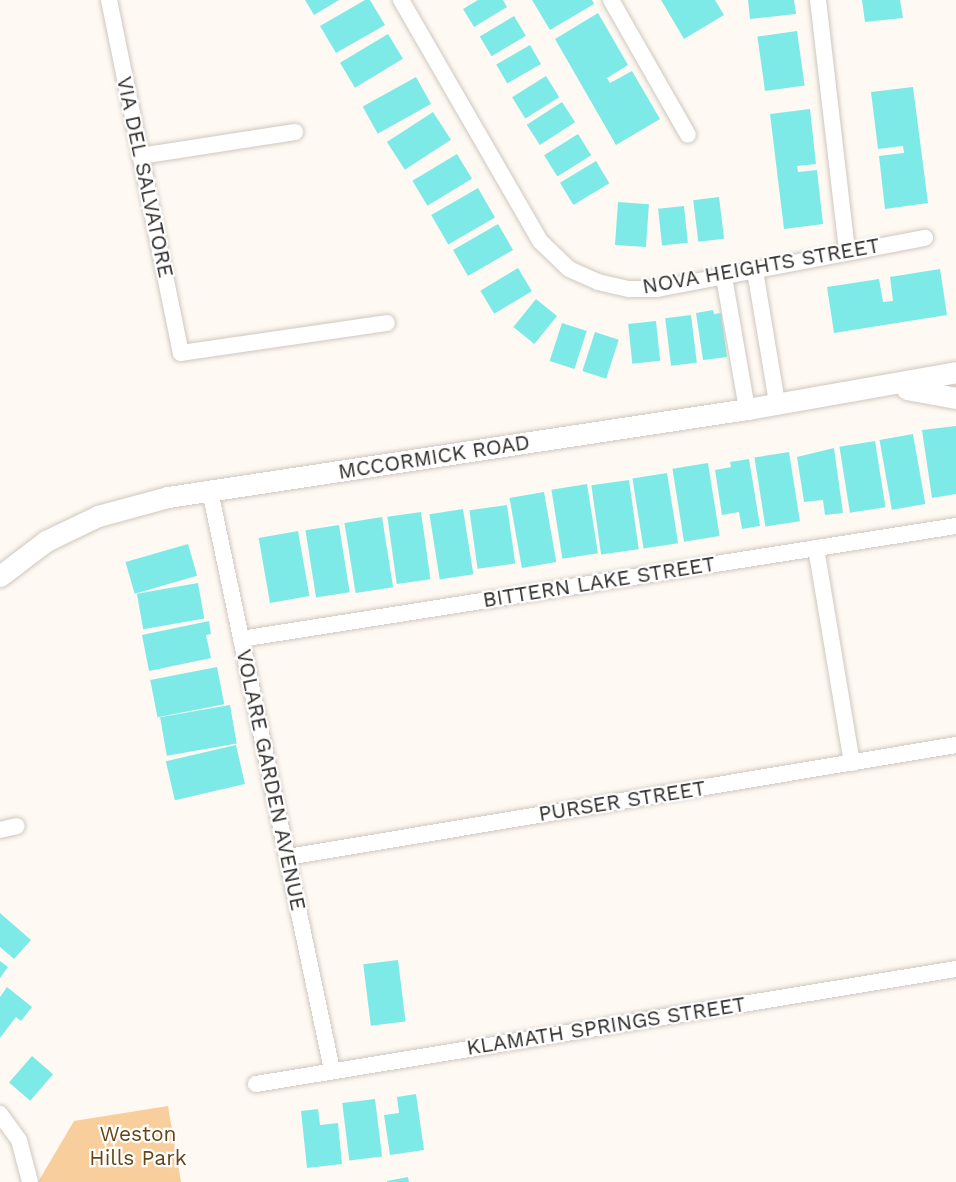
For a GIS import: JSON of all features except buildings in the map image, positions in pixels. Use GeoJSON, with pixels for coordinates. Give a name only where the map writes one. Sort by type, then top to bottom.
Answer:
{"type":"FeatureCollection","features":[{"type":"Feature","properties":{"kind":"street","name":"VIA DEL SALVATORE"},"geometry":{"type":"LineString","coordinates":[[109,0],[181,353],[387,323]]}},
{"type":"Feature","properties":{"kind":"street","name":"NOVA HEIGHTS STREET"},"geometry":{"type":"LineString","coordinates":[[401,0],[540,241],[569,269],[598,282],[629,289],[657,289],[925,238]]}},
{"type":"Feature","properties":{"kind":"street"},"geometry":{"type":"LineString","coordinates":[[611,0],[688,135]]}},
{"type":"Feature","properties":{"kind":"street"},"geometry":{"type":"LineString","coordinates":[[818,0],[847,252]]}},
{"type":"Feature","properties":{"kind":"street"},"geometry":{"type":"LineString","coordinates":[[140,156],[294,132]]}},
{"type":"Feature","properties":{"kind":"street"},"geometry":{"type":"LineString","coordinates":[[755,271],[777,403]]}},
{"type":"Feature","properties":{"kind":"street"},"geometry":{"type":"LineString","coordinates":[[724,277],[747,409]]}},
{"type":"Feature","properties":{"kind":"street","name":"MCCORMICK ROAD"},"geometry":{"type":"LineString","coordinates":[[0,576],[46,541],[98,516],[168,497],[886,387],[956,372]]}},
{"type":"Feature","properties":{"kind":"street","name":"MCCORMICK ROAD"},"geometry":{"type":"LineString","coordinates":[[886,387],[956,398]]}},
{"type":"Feature","properties":{"kind":"street","name":"VOLARE GARDEN AVENUE"},"geometry":{"type":"LineString","coordinates":[[210,491],[333,1070]]}},
{"type":"Feature","properties":{"kind":"street","name":"BITTERN LAKE STREET"},"geometry":{"type":"LineString","coordinates":[[241,639],[956,526]]}},
{"type":"Feature","properties":{"kind":"street"},"geometry":{"type":"LineString","coordinates":[[816,548],[852,763]]}},
{"type":"Feature","properties":{"kind":"street","name":"PURSER STREET"},"geometry":{"type":"LineString","coordinates":[[288,857],[956,745]]}},
{"type":"Feature","properties":{"kind":"street"},"geometry":{"type":"LineString","coordinates":[[0,830],[17,826]]}},
{"type":"Feature","properties":{"kind":"street","name":"KLAMATH SPRINGS STREET"},"geometry":{"type":"LineString","coordinates":[[256,1084],[956,969]]}},
{"type":"Feature","properties":{"kind":"street"},"geometry":{"type":"LineString","coordinates":[[0,1114],[19,1140],[30,1182]]}},
{"type":"Feature","properties":{"kind":"green space","name":"Weston Hills Park"},"geometry":{"type":"Polygon","coordinates":[[[168,1106],[181,1182],[38,1182],[74,1121],[168,1106]]]}}]}
